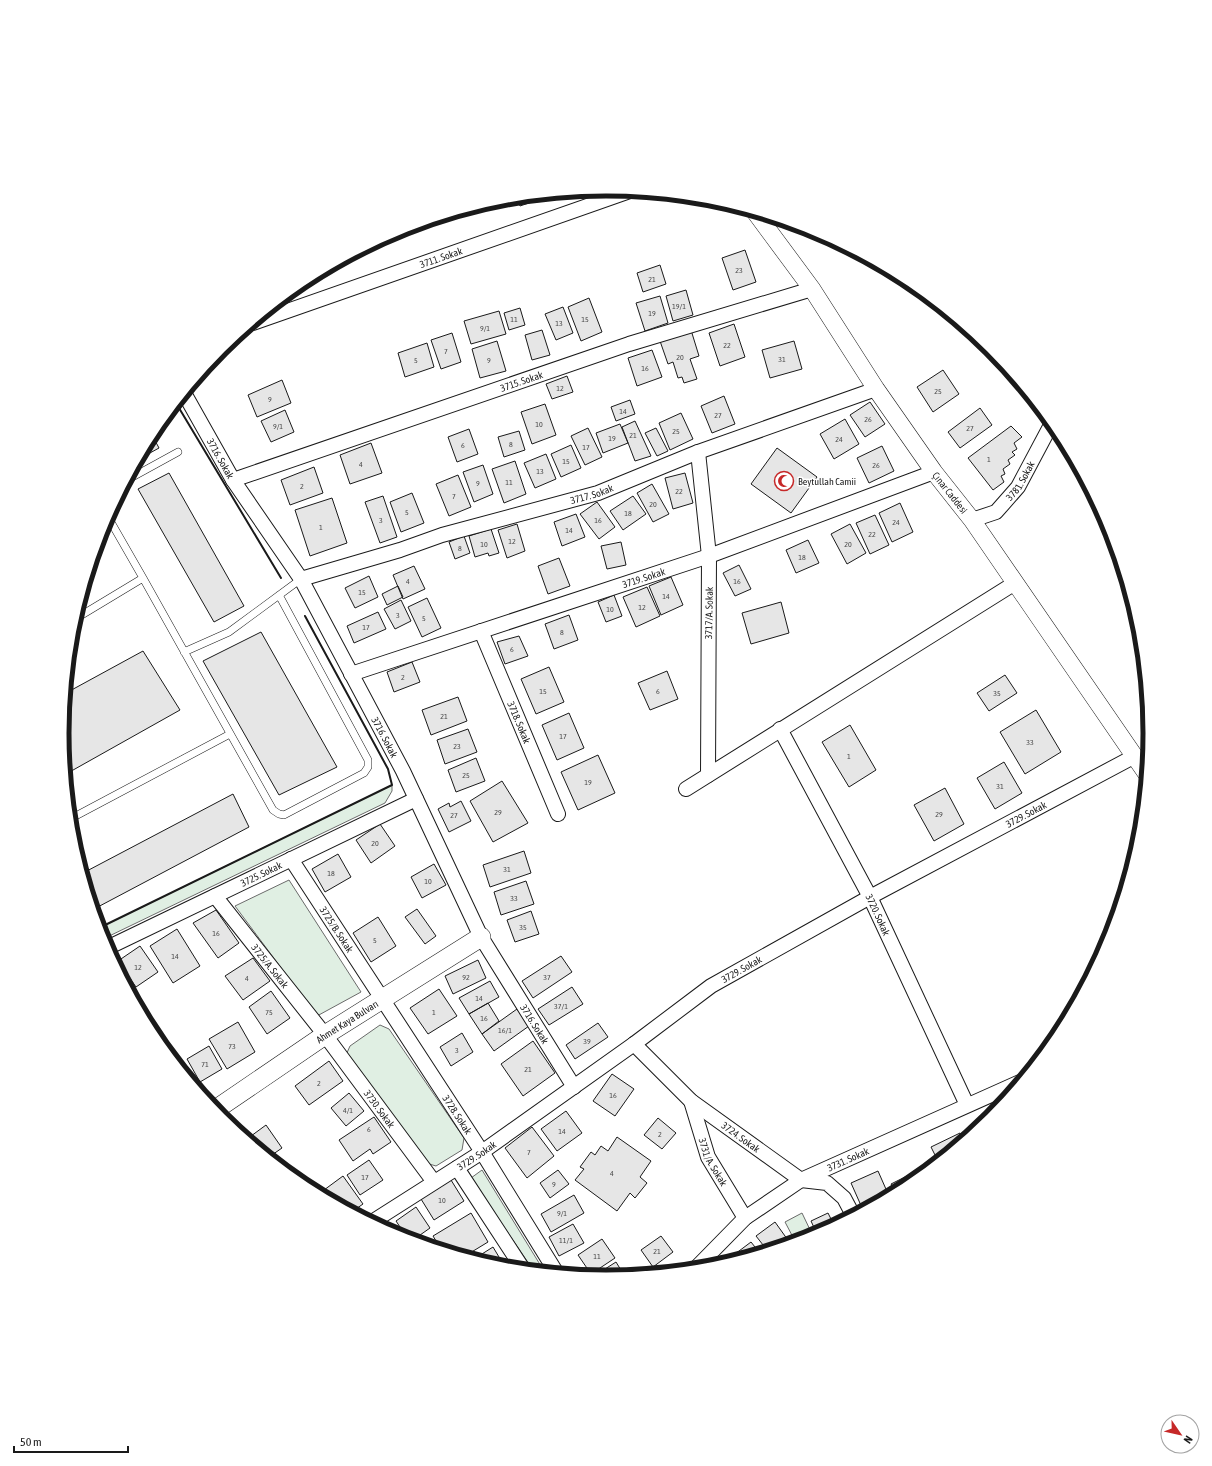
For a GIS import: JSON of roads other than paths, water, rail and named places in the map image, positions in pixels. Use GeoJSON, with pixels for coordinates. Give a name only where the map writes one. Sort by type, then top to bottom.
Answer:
{"type":"FeatureCollection","features":[{"type":"Feature","properties":{"kind":"main road","name":"Ahmet Kaya Bulvarı"},"geometry":{"type":"LineString","coordinates":[[220,1107],[325,1036],[481,937]]}},
{"type":"Feature","properties":{"kind":"street","name":"3711. Sokak"},"geometry":{"type":"LineString","coordinates":[[264,319],[615,196]]}},
{"type":"Feature","properties":{"kind":"street","name":"Çınar Caddesi"},"geometry":{"type":"LineString","coordinates":[[760,218],[812,289],[876,389],[934,472],[972,520],[1142,767]]}},
{"type":"Feature","properties":{"kind":"street","name":"3715. Sokak"},"geometry":{"type":"LineString","coordinates":[[233,480],[622,347],[812,289]]}},
{"type":"Feature","properties":{"kind":"street","name":"3717. Sokak"},"geometry":{"type":"LineString","coordinates":[[301,579],[400,550],[442,535],[598,493],[698,452],[876,389]]}},
{"type":"Feature","properties":{"kind":"street","name":"3716. Sokak"},"geometry":{"type":"LineString","coordinates":[[187,398],[233,480],[301,579],[403,771],[481,937],[574,1087]]}},
{"type":"Feature","properties":{"kind":"street","name":"3781. Sokak"},"geometry":{"type":"LineString","coordinates":[[972,520],[996,512],[1018,487],[1048,430]]}},
{"type":"Feature","properties":{"kind":"street","name":"3717/A. Sokak"},"geometry":{"type":"LineString","coordinates":[[698,452],[710,556],[708,775]]}},
{"type":"Feature","properties":{"kind":"street","name":"3719. Sokak"},"geometry":{"type":"LineString","coordinates":[[351,674],[481,630],[710,556],[934,472]]}},
{"type":"Feature","properties":{"kind":"street"},"geometry":{"type":"LineString","coordinates":[[686,789],[1015,583]]}},
{"type":"Feature","properties":{"kind":"street","name":"3718. Sokak"},"geometry":{"type":"LineString","coordinates":[[481,630],[558,814]]}},
{"type":"Feature","properties":{"kind":"street","name":"3720. Sokak"},"geometry":{"type":"LineString","coordinates":[[780,730],[870,897],[967,1105]]}},
{"type":"Feature","properties":{"kind":"street","name":"3729. Sokak"},"geometry":{"type":"LineString","coordinates":[[377,1219],[482,1152],[634,1044],[712,986],[870,897],[1135,756]]}},
{"type":"Feature","properties":{"kind":"street","name":"3725. Sokak"},"geometry":{"type":"LineString","coordinates":[[113,945],[416,799]]}},
{"type":"Feature","properties":{"kind":"street","name":"3725/B. Sokak"},"geometry":{"type":"LineString","coordinates":[[291,859],[382,1000]]}},
{"type":"Feature","properties":{"kind":"street","name":"3725/A. Sokak"},"geometry":{"type":"LineString","coordinates":[[215,896],[325,1036]]}},
{"type":"Feature","properties":{"kind":"street","name":"3728. Sokak"},"geometry":{"type":"LineString","coordinates":[[382,1000],[482,1152],[553,1267]]}},
{"type":"Feature","properties":{"kind":"street","name":"3730. Sokak"},"geometry":{"type":"LineString","coordinates":[[325,1036],[434,1182]]}},
{"type":"Feature","properties":{"kind":"street","name":"3724. Sokak"},"geometry":{"type":"LineString","coordinates":[[634,1044],[691,1101],[801,1180],[827,1183],[844,1198],[851,1211]]}},
{"type":"Feature","properties":{"kind":"street","name":"3731. Sokak"},"geometry":{"type":"LineString","coordinates":[[703,1261],[745,1218],[801,1180],[1011,1086]]}},
{"type":"Feature","properties":{"kind":"street","name":"3731/A. Sokak"},"geometry":{"type":"LineString","coordinates":[[691,1101],[708,1157],[745,1218]]}},
{"type":"Feature","properties":{"kind":"street"},"geometry":{"type":"LineString","coordinates":[[457,1168],[520,1263]]}},
{"type":"Feature","properties":{"kind":"lane"},"geometry":{"type":"LineString","coordinates":[[134,476],[178,452]]}},
{"type":"Feature","properties":{"kind":"lane"},"geometry":{"type":"LineString","coordinates":[[112,523],[273,810],[284,816],[364,773],[368,767],[368,760],[279,595]]}},
{"type":"Feature","properties":{"kind":"lane"},"geometry":{"type":"LineString","coordinates":[[82,615],[143,578]]}},
{"type":"Feature","properties":{"kind":"lane"},"geometry":{"type":"LineString","coordinates":[[184,652],[229,632],[301,579]]}},
{"type":"Feature","properties":{"kind":"lane"},"geometry":{"type":"LineString","coordinates":[[76,816],[230,734]]}},
{"type":"Feature","properties":{"kind":"place","name":"Beytullah Camii"},"geometry":{"type":"Point","coordinates":[784,481]}}]}
